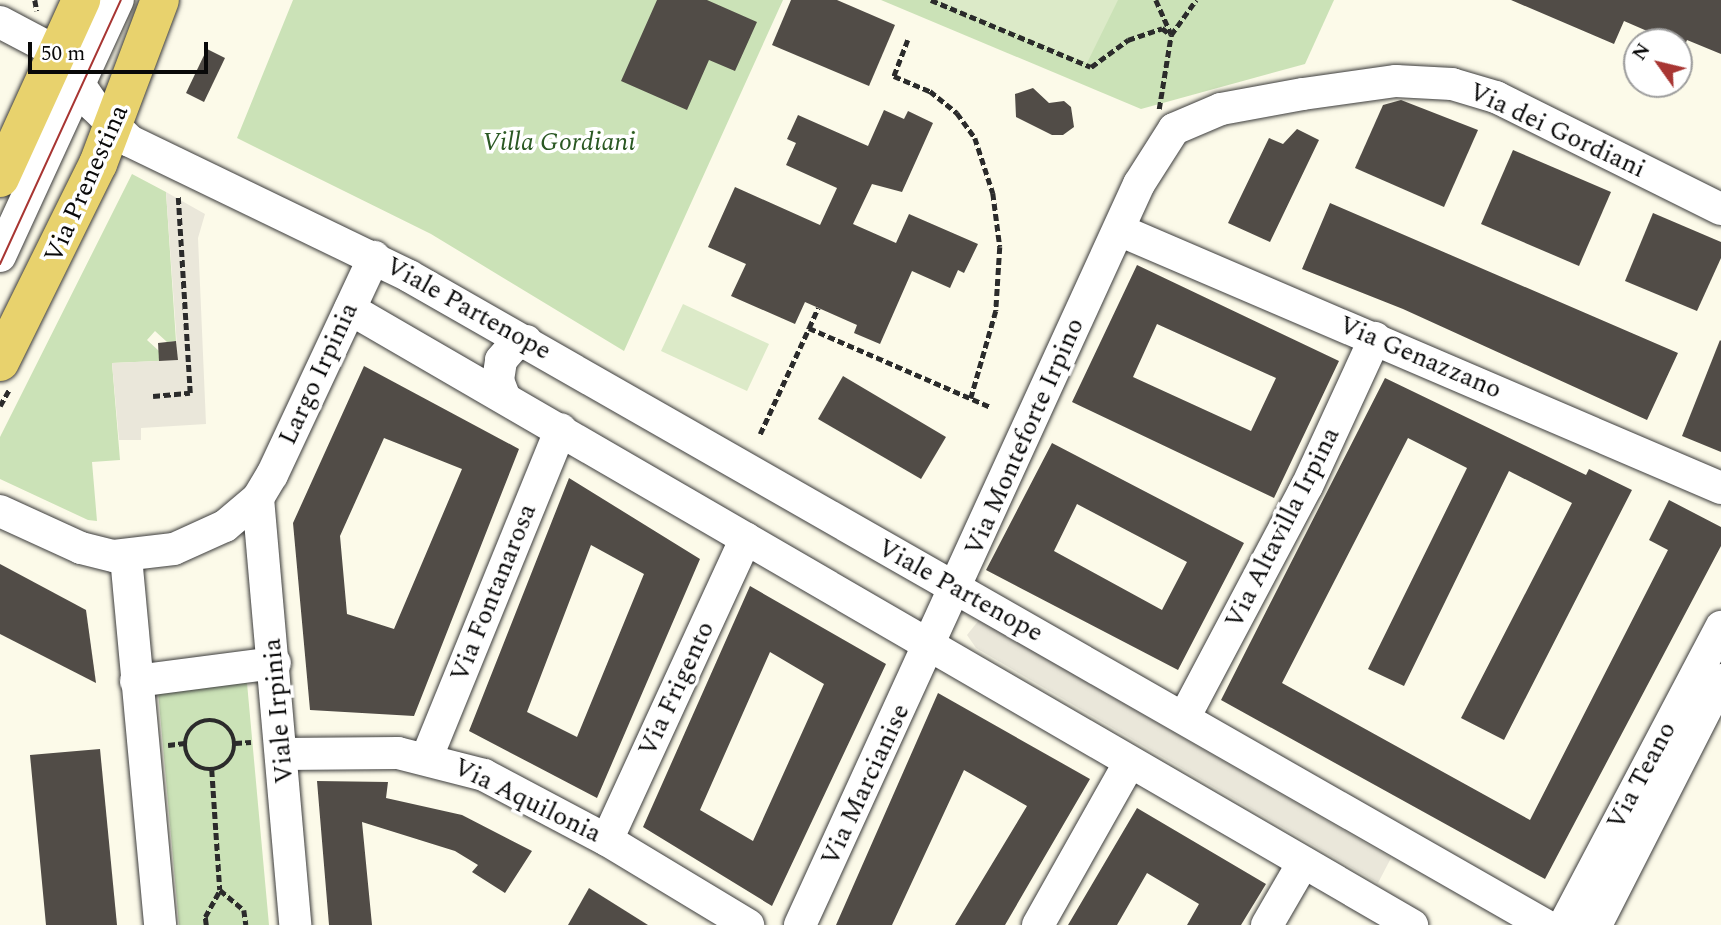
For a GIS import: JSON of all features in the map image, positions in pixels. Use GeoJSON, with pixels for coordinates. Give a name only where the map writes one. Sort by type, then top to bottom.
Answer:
{"type":"FeatureCollection","features":[{"type":"Feature","properties":{"kind":"main road"},"geometry":{"type":"LineString","coordinates":[[0,178],[81,0]]}},
{"type":"Feature","properties":{"kind":"main road","name":"Via Prenestina"},"geometry":{"type":"LineString","coordinates":[[0,362],[114,128],[160,0]]}},
{"type":"Feature","properties":{"kind":"street"},"geometry":{"type":"LineString","coordinates":[[0,256],[118,0]]}},
{"type":"Feature","properties":{"kind":"street"},"geometry":{"type":"LineString","coordinates":[[0,22],[57,52],[114,128],[130,141],[374,257]]}},
{"type":"Feature","properties":{"kind":"street","name":"Via dei Gordiani"},"geometry":{"type":"LineString","coordinates":[[1119,230],[1150,162],[1174,129],[1222,109],[1303,94],[1410,80],[1465,87],[1721,209]]}},
{"type":"Feature","properties":{"kind":"street","name":"Via Genazzano"},"geometry":{"type":"LineString","coordinates":[[1119,230],[1721,488]]}},
{"type":"Feature","properties":{"kind":"street","name":"Via Monteforte Irpino"},"geometry":{"type":"LineString","coordinates":[[931,645],[1119,230]]}},
{"type":"Feature","properties":{"kind":"street","name":"Largo Irpinia"},"geometry":{"type":"LineString","coordinates":[[0,511],[93,552],[126,557],[174,549],[204,538],[258,498],[374,257]]}},
{"type":"Feature","properties":{"kind":"street","name":"Viale Partenope"},"geometry":{"type":"LineString","coordinates":[[374,257],[526,341],[956,589],[1185,716],[1545,925]]}},
{"type":"Feature","properties":{"kind":"street"},"geometry":{"type":"LineString","coordinates":[[350,309],[1412,925]]}},
{"type":"Feature","properties":{"kind":"street","name":"Via Altavilla Irpina"},"geometry":{"type":"LineString","coordinates":[[1185,716],[1307,486],[1375,338]]}},
{"type":"Feature","properties":{"kind":"street"},"geometry":{"type":"LineString","coordinates":[[504,396],[498,374],[501,360],[513,346],[526,341]]}},
{"type":"Feature","properties":{"kind":"street","name":"Via Fontanarosa"},"geometry":{"type":"LineString","coordinates":[[427,757],[561,429]]}},
{"type":"Feature","properties":{"kind":"street","name":"Viale Irpinia"},"geometry":{"type":"LineString","coordinates":[[258,498],[283,754],[295,925]]}},
{"type":"Feature","properties":{"kind":"street","name":"Via Frigento"},"geometry":{"type":"LineString","coordinates":[[607,841],[746,538]]}},
{"type":"Feature","properties":{"kind":"street"},"geometry":{"type":"LineString","coordinates":[[126,557],[160,925]]}},
{"type":"Feature","properties":{"kind":"street","name":"Via Teano"},"geometry":{"type":"LineString","coordinates":[[1595,925],[1648,793],[1721,627]]}},
{"type":"Feature","properties":{"kind":"street","name":"Via Marcianise"},"geometry":{"type":"LineString","coordinates":[[800,925],[931,645]]}},
{"type":"Feature","properties":{"kind":"street"},"geometry":{"type":"LineString","coordinates":[[136,681],[275,663]]}},
{"type":"Feature","properties":{"kind":"street","name":"Via Teano"},"geometry":{"type":"LineString","coordinates":[[1564,925],[1721,680]]}},
{"type":"Feature","properties":{"kind":"street","name":"Via Aquilonia"},"geometry":{"type":"LineString","coordinates":[[283,754],[398,752],[427,757],[484,775],[607,841],[748,925]]}},
{"type":"Feature","properties":{"kind":"street"},"geometry":{"type":"LineString","coordinates":[[1038,925],[1130,762]]}},
{"type":"Feature","properties":{"kind":"street"},"geometry":{"type":"LineString","coordinates":[[1267,925],[1303,863]]}},
{"type":"Feature","properties":{"kind":"path"},"geometry":{"type":"LineString","coordinates":[[36,0],[37,12]]}},
{"type":"Feature","properties":{"kind":"path"},"geometry":{"type":"LineString","coordinates":[[931,0],[1091,67],[1128,40],[1162,29],[1171,35]]}},
{"type":"Feature","properties":{"kind":"path"},"geometry":{"type":"LineString","coordinates":[[1156,0],[1171,35]]}},
{"type":"Feature","properties":{"kind":"path"},"geometry":{"type":"LineString","coordinates":[[1159,110],[1157,97],[1171,35],[1196,0]]}},
{"type":"Feature","properties":{"kind":"path"},"geometry":{"type":"LineString","coordinates":[[908,40],[894,76],[930,91],[957,113],[975,138],[993,193],[1000,247],[996,311],[971,398]]}},
{"type":"Feature","properties":{"kind":"path"},"geometry":{"type":"LineString","coordinates":[[153,396],[190,393],[178,190]]}},
{"type":"Feature","properties":{"kind":"path"},"geometry":{"type":"LineString","coordinates":[[760,435],[818,308]]}},
{"type":"Feature","properties":{"kind":"path"},"geometry":{"type":"LineString","coordinates":[[809,328],[991,407]]}},
{"type":"Feature","properties":{"kind":"path"},"geometry":{"type":"LineString","coordinates":[[215,721],[229,728],[235,743],[226,764],[212,770],[195,766],[185,752],[192,727],[215,721]]}},
{"type":"Feature","properties":{"kind":"path"},"geometry":{"type":"LineString","coordinates":[[235,743],[255,742]]}},
{"type":"Feature","properties":{"kind":"path"},"geometry":{"type":"LineString","coordinates":[[206,925],[205,917],[220,890],[212,770]]}},
{"type":"Feature","properties":{"kind":"path"},"geometry":{"type":"LineString","coordinates":[[220,890],[244,910],[246,925]]}},
{"type":"Feature","properties":{"kind":"green space","name":"Villa Gordiani"},"geometry":{"type":"Polygon","coordinates":[[[293,0],[783,0],[624,351],[431,234],[237,138],[293,0]]]}},
{"type":"Feature","properties":{"kind":"green space"},"geometry":{"type":"Polygon","coordinates":[[[881,0],[1334,0],[1305,64],[1141,109],[881,0]]]}},
{"type":"Feature","properties":{"kind":"green space"},"geometry":{"type":"Polygon","coordinates":[[[936,0],[1118,0],[1087,63],[936,0]]]}},
{"type":"Feature","properties":{"kind":"green space"},"geometry":{"type":"Polygon","coordinates":[[[132,174],[166,192],[176,341],[167,342],[155,331],[147,340],[159,351],[159,361],[112,363],[120,460],[92,462],[97,521],[88,520],[0,479],[0,437],[132,174]]]}},
{"type":"Feature","properties":{"kind":"green space"},"geometry":{"type":"Polygon","coordinates":[[[683,304],[769,344],[747,391],[661,351],[683,304]]]}},
{"type":"Feature","properties":{"kind":"green space"},"geometry":{"type":"Polygon","coordinates":[[[247,683],[269,925],[179,925],[158,691],[247,683]]]}},
{"type":"Feature","properties":{"kind":"shaded area"},"geometry":{"type":"Polygon","coordinates":[[[166,192],[205,214],[198,238],[206,424],[141,428],[141,440],[119,440],[112,363],[178,360],[166,192]]]}},
{"type":"Feature","properties":{"kind":"shaded area"},"geometry":{"type":"Polygon","coordinates":[[[979,620],[1391,858],[1378,883],[976,648],[967,635],[979,620]]]}},
{"type":"Feature","properties":{"kind":"building"},"geometry":{"type":"Polygon","coordinates":[[[657,0],[707,0],[757,22],[735,71],[709,60],[687,110],[621,81],[657,0]]]}},
{"type":"Feature","properties":{"kind":"building"},"geometry":{"type":"Polygon","coordinates":[[[791,0],[837,0],[895,25],[869,86],[772,45],[791,0]]]}},
{"type":"Feature","properties":{"kind":"building"},"geometry":{"type":"Polygon","coordinates":[[[1511,0],[1721,0],[1721,54],[1693,42],[1693,28],[1640,28],[1624,21],[1614,44],[1511,0]]]}},
{"type":"Feature","properties":{"kind":"building"},"geometry":{"type":"Polygon","coordinates":[[[207,49],[225,58],[204,102],[186,93],[207,49]]]}},
{"type":"Feature","properties":{"kind":"building"},"geometry":{"type":"Polygon","coordinates":[[[1033,88],[1049,103],[1064,101],[1071,107],[1074,127],[1063,135],[1052,135],[1016,117],[1015,94],[1033,88]]]}},
{"type":"Feature","properties":{"kind":"building"},"geometry":{"type":"Polygon","coordinates":[[[1401,100],[1478,130],[1444,207],[1355,168],[1383,105],[1401,100]]]}},
{"type":"Feature","properties":{"kind":"building"},"geometry":{"type":"Polygon","coordinates":[[[884,110],[904,119],[908,111],[933,123],[902,192],[872,184],[853,224],[896,243],[909,214],[978,244],[964,273],[958,270],[950,288],[912,271],[880,344],[854,333],[857,325],[805,302],[795,324],[731,296],[746,264],[708,247],[735,187],[820,225],[837,188],[786,165],[796,143],[787,139],[798,115],[868,146],[884,110]]]}},
{"type":"Feature","properties":{"kind":"building"},"geometry":{"type":"Polygon","coordinates":[[[1297,129],[1319,140],[1270,242],[1228,223],[1269,138],[1283,144],[1297,129]]]}},
{"type":"Feature","properties":{"kind":"building"},"geometry":{"type":"Polygon","coordinates":[[[1513,150],[1611,192],[1579,266],[1481,224],[1513,150]]]}},
{"type":"Feature","properties":{"kind":"building"},"geometry":{"type":"Polygon","coordinates":[[[1330,203],[1678,353],[1647,420],[1403,309],[1302,269],[1330,203]]]}},
{"type":"Feature","properties":{"kind":"building"},"geometry":{"type":"Polygon","coordinates":[[[1653,213],[1721,242],[1721,258],[1697,311],[1625,281],[1653,213]]]}},
{"type":"Feature","properties":{"kind":"building"},"geometry":{"type":"Polygon","coordinates":[[[1137,265],[1339,361],[1274,498],[1072,402],[1137,265]],[[1157,324],[1133,377],[1251,431],[1276,378],[1157,324]]]}},
{"type":"Feature","properties":{"kind":"building"},"geometry":{"type":"Polygon","coordinates":[[[176,341],[178,360],[159,361],[158,343],[176,341]]]}},
{"type":"Feature","properties":{"kind":"building"},"geometry":{"type":"Polygon","coordinates":[[[1721,341],[1721,452],[1682,436],[1721,341]]]}},
{"type":"Feature","properties":{"kind":"building"},"geometry":{"type":"Polygon","coordinates":[[[364,366],[519,449],[414,716],[310,710],[293,523],[364,366]],[[384,438],[340,536],[347,614],[394,629],[462,469],[384,438]]]}},
{"type":"Feature","properties":{"kind":"building"},"geometry":{"type":"Polygon","coordinates":[[[843,376],[946,437],[921,479],[818,419],[843,376]]]}},
{"type":"Feature","properties":{"kind":"building"},"geometry":{"type":"Polygon","coordinates":[[[1385,378],[1586,475],[1589,469],[1632,490],[1504,740],[1461,718],[1572,503],[1509,471],[1404,686],[1368,669],[1467,468],[1408,438],[1282,683],[1530,820],[1668,550],[1649,540],[1669,500],[1721,527],[1721,546],[1545,879],[1221,700],[1385,378]]]}},
{"type":"Feature","properties":{"kind":"building"},"geometry":{"type":"Polygon","coordinates":[[[1052,443],[1244,543],[1178,670],[986,570],[1052,443]],[[1077,504],[1054,551],[1162,610],[1187,562],[1077,504]]]}},
{"type":"Feature","properties":{"kind":"building"},"geometry":{"type":"Polygon","coordinates":[[[569,478],[700,559],[597,798],[469,731],[569,478]],[[591,545],[527,712],[577,737],[644,574],[591,545]]]}},
{"type":"Feature","properties":{"kind":"building"},"geometry":{"type":"Polygon","coordinates":[[[0,564],[86,610],[96,683],[0,634],[0,564]]]}},
{"type":"Feature","properties":{"kind":"building"},"geometry":{"type":"Polygon","coordinates":[[[750,586],[886,664],[772,906],[643,827],[750,586]],[[770,652],[700,810],[753,841],[824,684],[770,652]]]}},
{"type":"Feature","properties":{"kind":"building"},"geometry":{"type":"Polygon","coordinates":[[[938,693],[1090,779],[1005,925],[955,925],[1027,806],[964,770],[892,925],[836,925],[938,693]]]}},
{"type":"Feature","properties":{"kind":"building"},"geometry":{"type":"Polygon","coordinates":[[[100,749],[117,925],[46,925],[30,755],[100,749]]]}},
{"type":"Feature","properties":{"kind":"building"},"geometry":{"type":"Polygon","coordinates":[[[317,781],[388,782],[386,798],[462,815],[532,851],[505,893],[472,872],[478,865],[455,851],[362,822],[372,925],[329,925],[317,781]]]}},
{"type":"Feature","properties":{"kind":"building"},"geometry":{"type":"Polygon","coordinates":[[[1137,808],[1266,884],[1241,925],[1187,925],[1199,904],[1147,873],[1117,925],[1068,925],[1137,808]]]}},
{"type":"Feature","properties":{"kind":"building"},"geometry":{"type":"Polygon","coordinates":[[[589,888],[648,925],[568,925],[589,888]]]}},
{"type":"Feature","properties":{"kind":"tram line"},"geometry":{"type":"LineString","coordinates":[[0,264],[121,0]]}}]}
